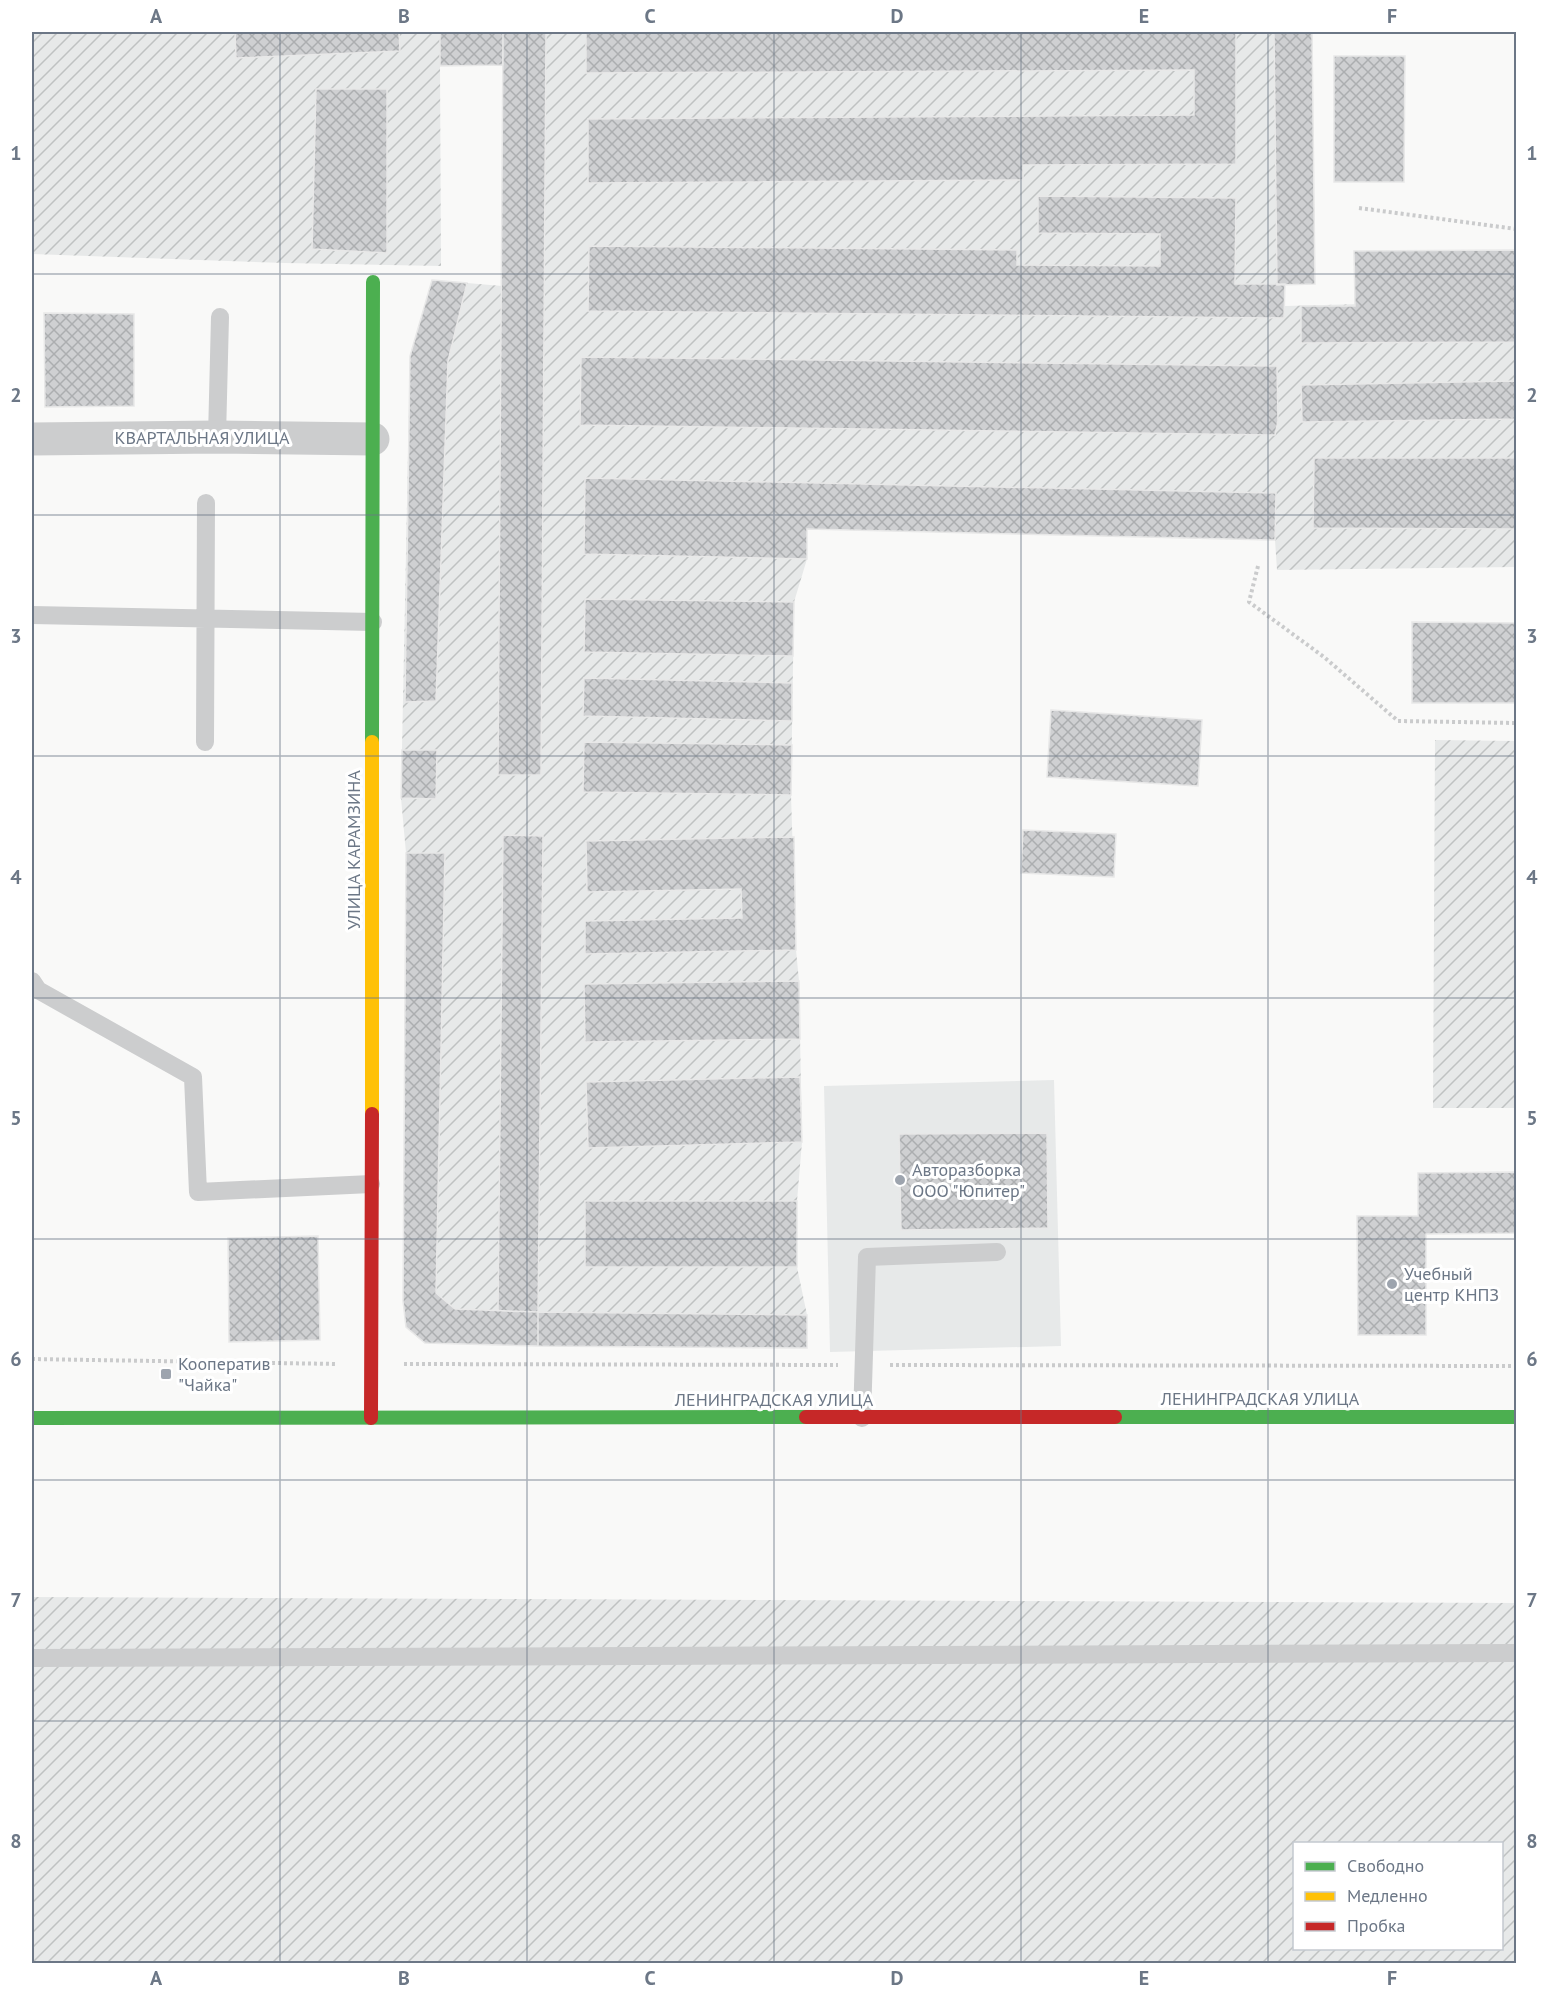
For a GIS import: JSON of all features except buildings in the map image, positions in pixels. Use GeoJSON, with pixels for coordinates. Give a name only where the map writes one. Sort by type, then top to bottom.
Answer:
{"type":"FeatureCollection","features":[{"type":"Feature","properties":{"kind":"main road","name":"УЛИЦА КАРАМЗИНА"},"geometry":{"type":"LineString","coordinates":[[371,1418],[373,282]]}},
{"type":"Feature","properties":{"kind":"main road","name":"ЛЕНИНГРАДСКАЯ УЛИЦА"},"geometry":{"type":"LineString","coordinates":[[32,1418],[1516,1417]]}},
{"type":"Feature","properties":{"kind":"street","name":"КВАРТАЛЬНАЯ УЛИЦА"},"geometry":{"type":"LineString","coordinates":[[32,439],[217,437],[373,439]]}},
{"type":"Feature","properties":{"kind":"lane"},"geometry":{"type":"LineString","coordinates":[[217,437],[219,317]]}},
{"type":"Feature","properties":{"kind":"lane"},"geometry":{"type":"LineString","coordinates":[[205,742],[206,503]]}},
{"type":"Feature","properties":{"kind":"lane"},"geometry":{"type":"LineString","coordinates":[[32,615],[373,622]]}},
{"type":"Feature","properties":{"kind":"lane"},"geometry":{"type":"LineString","coordinates":[[32,981],[38,990],[193,1077],[198,1192],[371,1184]]}},
{"type":"Feature","properties":{"kind":"lane"},"geometry":{"type":"LineString","coordinates":[[862,1418],[867,1257],[997,1252]]}},
{"type":"Feature","properties":{"kind":"lane"},"geometry":{"type":"LineString","coordinates":[[32,1658],[1516,1653]]}},
{"type":"Feature","properties":{"kind":"path"},"geometry":{"type":"LineString","coordinates":[[1359,208],[1516,229]]}},
{"type":"Feature","properties":{"kind":"path"},"geometry":{"type":"LineString","coordinates":[[1258,566],[1249,602],[1324,657],[1398,721],[1516,723]]}},
{"type":"Feature","properties":{"kind":"path"},"geometry":{"type":"LineString","coordinates":[[32,1359],[371,1364],[1516,1366]]}},
{"type":"Feature","properties":{"kind":"shaded area"},"geometry":{"type":"Polygon","coordinates":[[[32,32],[1312,32],[1315,284],[1285,284],[1285,306],[1516,300],[1516,567],[1277,570],[1275,540],[807,529],[807,559],[794,602],[791,795],[799,981],[802,1142],[797,1201],[797,1267],[807,1315],[807,1348],[425,1343],[406,1327],[403,1301],[406,853],[401,798],[410,356],[432,280],[502,286],[503,66],[440,66],[441,266],[32,254],[32,32]]]}},
{"type":"Feature","properties":{"kind":"shaded area"},"geometry":{"type":"Polygon","coordinates":[[[1435,740],[1516,741],[1516,1108],[1433,1108],[1435,740]]]}},
{"type":"Feature","properties":{"kind":"shaded area"},"geometry":{"type":"Polygon","coordinates":[[[1054,1080],[1061,1346],[830,1352],[824,1086],[1054,1080]]]}},
{"type":"Feature","properties":{"kind":"shaded area"},"geometry":{"type":"Polygon","coordinates":[[[32,1597],[1516,1603],[1516,1963],[32,1963],[32,1597]]]}},
{"type":"Feature","properties":{"kind":"traffic: fast"},"geometry":{"type":"LineString","coordinates":[[372,742],[373,282]]}},
{"type":"Feature","properties":{"kind":"traffic: fast"},"geometry":{"type":"LineString","coordinates":[[32,1418],[806,1417]]}},
{"type":"Feature","properties":{"kind":"traffic: fast"},"geometry":{"type":"LineString","coordinates":[[1115,1417],[1516,1417]]}},
{"type":"Feature","properties":{"kind":"traffic: slow"},"geometry":{"type":"LineString","coordinates":[[372,742],[372,1114]]}},
{"type":"Feature","properties":{"kind":"traffic: jam"},"geometry":{"type":"LineString","coordinates":[[371,1418],[372,1114]]}},
{"type":"Feature","properties":{"kind":"traffic: jam"},"geometry":{"type":"LineString","coordinates":[[806,1417],[1115,1417]]}},
{"type":"Feature","properties":{"kind":"place","name":"Авторазборка ООО \"Юпитер\""},"geometry":{"type":"Point","coordinates":[900,1180]}},
{"type":"Feature","properties":{"kind":"place","name":"Учебный центр КНПЗ"},"geometry":{"type":"Point","coordinates":[1392,1284]}},
{"type":"Feature","properties":{"kind":"place","name":"Кооператив \"Чайка\""},"geometry":{"type":"Point","coordinates":[166,1374]}}]}
